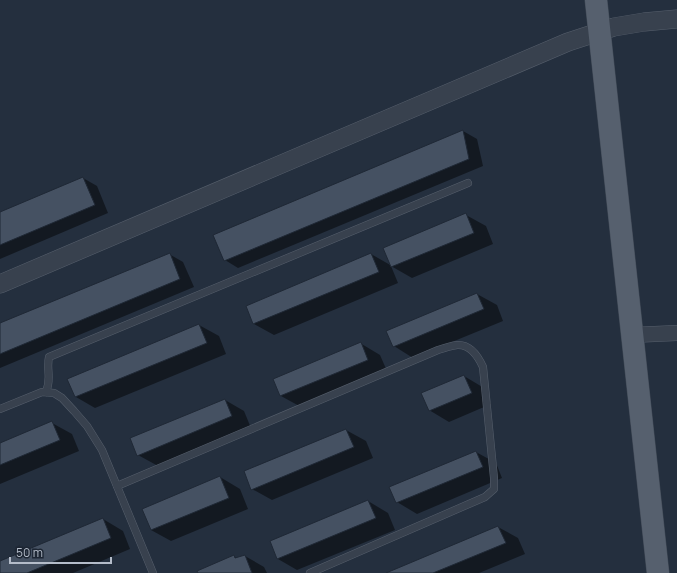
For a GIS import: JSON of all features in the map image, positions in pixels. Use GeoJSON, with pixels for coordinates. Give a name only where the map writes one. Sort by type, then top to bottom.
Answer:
{"type":"FeatureCollection","features":[{"type":"Feature","properties":{"kind":"main road"},"geometry":{"type":"LineString","coordinates":[[581,0],[592,35],[632,335],[658,573]]}},
{"type":"Feature","properties":{"kind":"main road"},"geometry":{"type":"LineString","coordinates":[[596,0],[592,35],[644,573]]}},
{"type":"Feature","properties":{"kind":"street"},"geometry":{"type":"LineString","coordinates":[[0,284],[568,42],[614,27],[677,19]]}},
{"type":"Feature","properties":{"kind":"street"},"geometry":{"type":"LineString","coordinates":[[632,335],[677,333]]}},
{"type":"Feature","properties":{"kind":"lane"},"geometry":{"type":"LineString","coordinates":[[46,392],[49,378],[47,363],[49,357],[468,183]]}},
{"type":"Feature","properties":{"kind":"lane"},"geometry":{"type":"LineString","coordinates":[[117,486],[438,350],[457,345],[465,346],[474,352],[480,358],[483,367],[494,489],[486,497],[310,573]]}},
{"type":"Feature","properties":{"kind":"lane"},"geometry":{"type":"LineString","coordinates":[[0,409],[42,392],[54,392],[62,398],[87,426],[102,450],[153,573]]}},
{"type":"Feature","properties":{"kind":"building"},"geometry":{"type":"Polygon","coordinates":[[[463,130],[469,159],[224,261],[213,235],[463,130]]]}},
{"type":"Feature","properties":{"kind":"building"},"geometry":{"type":"Polygon","coordinates":[[[83,177],[95,205],[0,245],[0,212],[83,177]]]}},
{"type":"Feature","properties":{"kind":"building"},"geometry":{"type":"Polygon","coordinates":[[[466,213],[474,233],[391,267],[383,248],[466,213]]]}},
{"type":"Feature","properties":{"kind":"building"},"geometry":{"type":"Polygon","coordinates":[[[170,253],[180,279],[0,354],[0,323],[170,253]]]}},
{"type":"Feature","properties":{"kind":"building"},"geometry":{"type":"Polygon","coordinates":[[[371,253],[379,272],[253,324],[246,306],[371,253]]]}},
{"type":"Feature","properties":{"kind":"building"},"geometry":{"type":"Polygon","coordinates":[[[477,293],[484,309],[393,347],[386,331],[477,293]]]}},
{"type":"Feature","properties":{"kind":"building"},"geometry":{"type":"Polygon","coordinates":[[[199,324],[207,343],[75,397],[67,379],[199,324]]]}},
{"type":"Feature","properties":{"kind":"building"},"geometry":{"type":"Polygon","coordinates":[[[361,342],[368,360],[280,396],[273,379],[361,342]]]}},
{"type":"Feature","properties":{"kind":"building"},"geometry":{"type":"Polygon","coordinates":[[[464,375],[472,393],[429,411],[421,393],[464,375]]]}},
{"type":"Feature","properties":{"kind":"building"},"geometry":{"type":"Polygon","coordinates":[[[225,399],[232,416],[137,456],[130,438],[225,399]]]}},
{"type":"Feature","properties":{"kind":"building"},"geometry":{"type":"Polygon","coordinates":[[[52,421],[60,440],[0,465],[0,443],[52,421]]]}},
{"type":"Feature","properties":{"kind":"building"},"geometry":{"type":"Polygon","coordinates":[[[346,429],[354,447],[251,490],[244,471],[346,429]]]}},
{"type":"Feature","properties":{"kind":"building"},"geometry":{"type":"Polygon","coordinates":[[[476,451],[483,467],[396,503],[389,487],[476,451]]]}},
{"type":"Feature","properties":{"kind":"building"},"geometry":{"type":"Polygon","coordinates":[[[220,476],[229,498],[151,530],[142,509],[220,476]]]}},
{"type":"Feature","properties":{"kind":"building"},"geometry":{"type":"Polygon","coordinates":[[[368,500],[376,518],[277,559],[270,541],[368,500]]]}},
{"type":"Feature","properties":{"kind":"building"},"geometry":{"type":"Polygon","coordinates":[[[103,518],[111,538],[27,573],[0,573],[0,561],[103,518]]]}},
{"type":"Feature","properties":{"kind":"building"},"geometry":{"type":"Polygon","coordinates":[[[498,526],[506,543],[433,573],[386,573],[498,526]]]}},
{"type":"Feature","properties":{"kind":"building"},"geometry":{"type":"Polygon","coordinates":[[[234,555],[235,558],[245,555],[252,573],[198,573],[197,571],[234,555]]]}}]}
